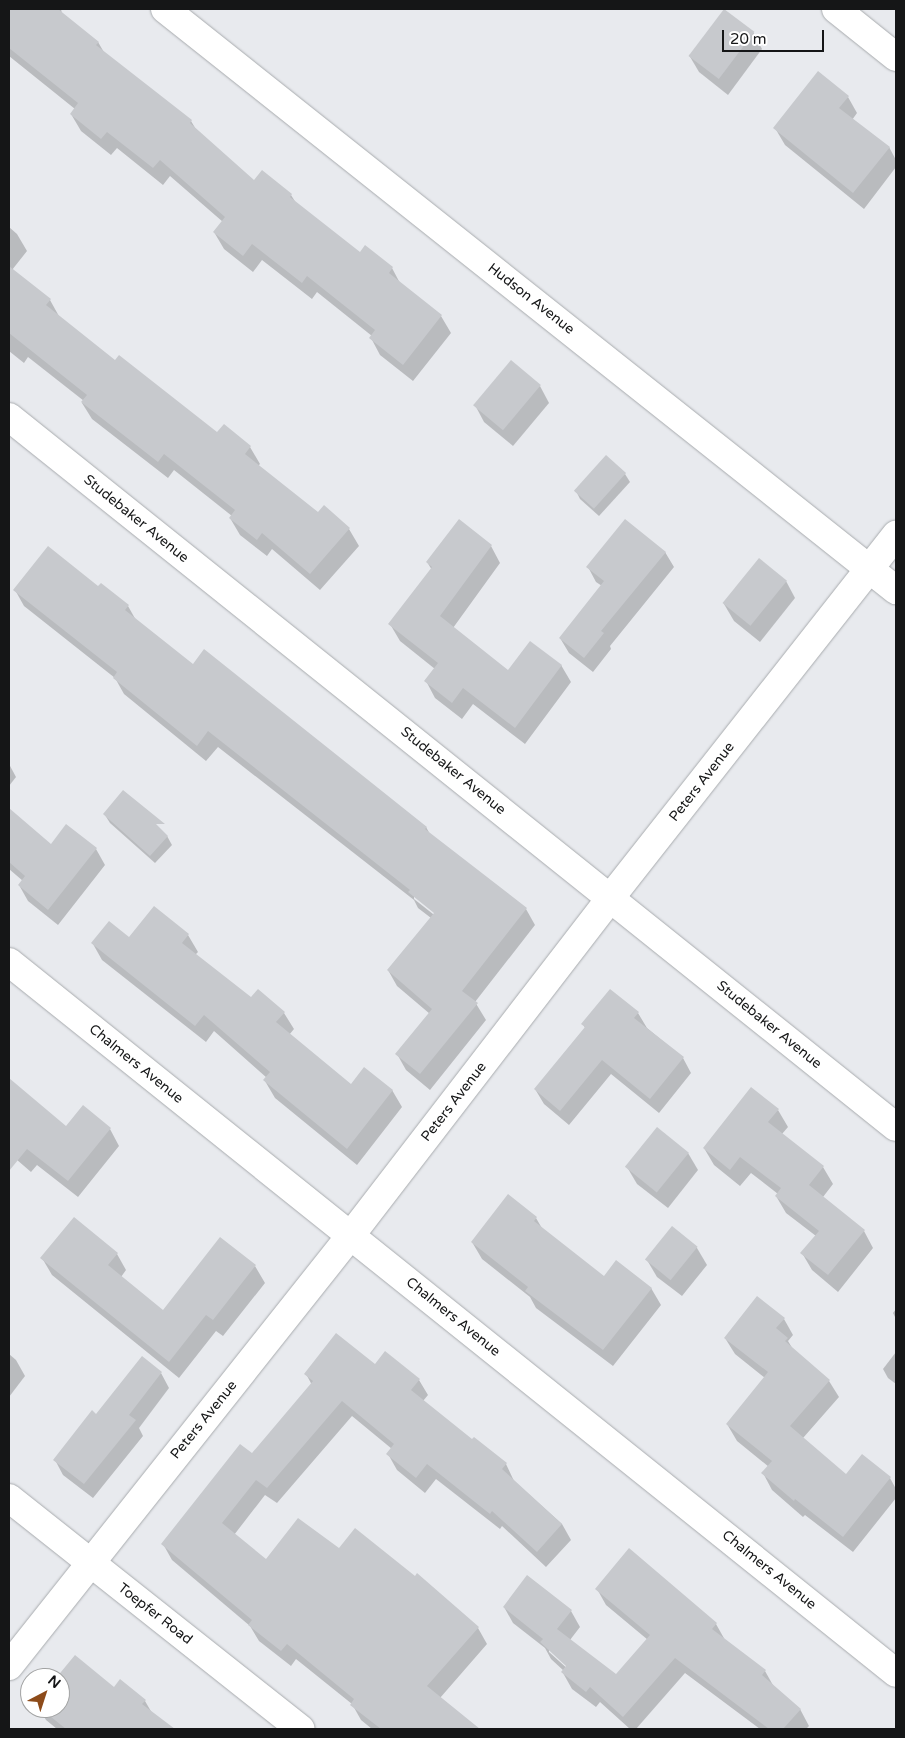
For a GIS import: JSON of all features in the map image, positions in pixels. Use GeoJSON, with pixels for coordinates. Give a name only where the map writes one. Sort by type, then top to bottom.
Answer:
{"type":"FeatureCollection","features":[{"type":"Feature","properties":{"kind":"street","name":"Hudson Avenue"},"geometry":{"type":"LineString","coordinates":[[165,9],[896,590]]}},
{"type":"Feature","properties":{"kind":"street"},"geometry":{"type":"LineString","coordinates":[[836,9],[896,57]]}},
{"type":"Feature","properties":{"kind":"street","name":"Studebaker Avenue"},"geometry":{"type":"LineString","coordinates":[[9,417],[896,1127]]}},
{"type":"Feature","properties":{"kind":"street","name":"Peters Avenue"},"geometry":{"type":"LineString","coordinates":[[9,1666],[351,1236],[611,897],[896,535]]}},
{"type":"Feature","properties":{"kind":"street","name":"Chalmers Avenue"},"geometry":{"type":"LineString","coordinates":[[9,962],[896,1673]]}},
{"type":"Feature","properties":{"kind":"street","name":"Toepfer Road"},"geometry":{"type":"LineString","coordinates":[[9,1498],[300,1729]]}},
{"type":"Feature","properties":{"kind":"building"},"geometry":{"type":"Polygon","coordinates":[[[9,9],[58,9],[99,42],[96,45],[192,120],[190,123],[254,180],[262,170],[292,194],[290,197],[360,252],[365,245],[393,267],[389,273],[442,315],[403,365],[369,338],[375,330],[307,276],[302,283],[252,244],[243,256],[213,232],[225,217],[160,160],[153,168],[107,132],[101,139],[70,114],[78,103],[9,48],[9,9]]]}},
{"type":"Feature","properties":{"kind":"building"},"geometry":{"type":"Polygon","coordinates":[[[724,9],[754,32],[719,79],[688,56],[724,9]]]}},
{"type":"Feature","properties":{"kind":"building"},"geometry":{"type":"Polygon","coordinates":[[[818,71],[849,96],[839,108],[890,147],[853,193],[773,128],[818,71]]]}},
{"type":"Feature","properties":{"kind":"building"},"geometry":{"type":"Polygon","coordinates":[[[9,266],[51,299],[46,305],[115,360],[119,355],[217,432],[224,424],[251,446],[245,454],[318,512],[324,505],[350,528],[310,574],[262,533],[257,540],[229,518],[235,510],[164,454],[158,462],[81,402],[87,395],[9,333],[9,266]]]}},
{"type":"Feature","properties":{"kind":"building"},"geometry":{"type":"Polygon","coordinates":[[[511,360],[541,385],[503,430],[473,405],[511,360]]]}},
{"type":"Feature","properties":{"kind":"building"},"geometry":{"type":"Polygon","coordinates":[[[606,455],[626,473],[594,509],[574,491],[606,455]]]}},
{"type":"Feature","properties":{"kind":"building"},"geometry":{"type":"Polygon","coordinates":[[[459,519],[492,545],[440,616],[508,670],[530,641],[562,665],[515,728],[463,688],[452,703],[424,681],[438,663],[388,624],[432,567],[426,562],[459,519]]]}},
{"type":"Feature","properties":{"kind":"building"},"geometry":{"type":"Polygon","coordinates":[[[625,519],[666,552],[601,631],[604,633],[584,658],[559,638],[604,581],[586,567],[625,519]]]}},
{"type":"Feature","properties":{"kind":"building"},"geometry":{"type":"Polygon","coordinates":[[[48,546],[98,586],[101,583],[129,605],[125,610],[193,664],[204,649],[427,827],[425,829],[527,908],[462,991],[478,1003],[420,1074],[395,1054],[432,1009],[387,970],[434,913],[408,892],[410,890],[208,731],[197,746],[113,678],[117,672],[13,590],[48,546]]]}},
{"type":"Feature","properties":{"kind":"building"},"geometry":{"type":"Polygon","coordinates":[[[759,558],[787,581],[750,626],[722,603],[759,558]]]}},
{"type":"Feature","properties":{"kind":"building"},"geometry":{"type":"Polygon","coordinates":[[[123,790],[165,824],[156,824],[168,836],[150,856],[103,814],[123,790]]]}},
{"type":"Feature","properties":{"kind":"building"},"geometry":{"type":"Polygon","coordinates":[[[9,808],[51,844],[66,824],[97,848],[48,910],[18,885],[25,876],[9,862],[9,808]]]}},
{"type":"Feature","properties":{"kind":"building"},"geometry":{"type":"Polygon","coordinates":[[[154,906],[189,934],[182,943],[251,997],[258,989],[285,1012],[276,1022],[351,1084],[364,1067],[393,1090],[347,1149],[263,1080],[270,1072],[204,1015],[195,1026],[91,943],[109,921],[129,937],[154,906]]]}},
{"type":"Feature","properties":{"kind":"building"},"geometry":{"type":"Polygon","coordinates":[[[610,989],[639,1012],[634,1018],[684,1057],[650,1099],[602,1060],[560,1111],[534,1089],[585,1027],[581,1024],[610,989]]]}},
{"type":"Feature","properties":{"kind":"building"},"geometry":{"type":"Polygon","coordinates":[[[9,1078],[66,1126],[83,1105],[111,1128],[68,1181],[27,1149],[9,1171],[9,1078]]]}},
{"type":"Feature","properties":{"kind":"building"},"geometry":{"type":"Polygon","coordinates":[[[751,1087],[779,1109],[768,1122],[824,1166],[809,1185],[865,1230],[828,1275],[800,1253],[819,1231],[775,1196],[781,1188],[740,1157],[730,1170],[703,1148],[751,1087]]]}},
{"type":"Feature","properties":{"kind":"building"},"geometry":{"type":"Polygon","coordinates":[[[657,1127],[689,1153],[657,1192],[625,1167],[657,1127]]]}},
{"type":"Feature","properties":{"kind":"building"},"geometry":{"type":"Polygon","coordinates":[[[508,1194],[537,1217],[534,1221],[604,1276],[616,1260],[652,1288],[603,1350],[525,1291],[528,1287],[471,1242],[508,1194]]]}},
{"type":"Feature","properties":{"kind":"building"},"geometry":{"type":"Polygon","coordinates":[[[74,1217],[118,1253],[108,1265],[163,1310],[220,1237],[256,1265],[213,1320],[206,1315],[169,1362],[40,1258],[74,1217]]]}},
{"type":"Feature","properties":{"kind":"building"},"geometry":{"type":"Polygon","coordinates":[[[672,1226],[698,1247],[671,1280],[645,1259],[672,1226]]]}},
{"type":"Feature","properties":{"kind":"building"},"geometry":{"type":"Polygon","coordinates":[[[757,1296],[785,1318],[776,1328],[788,1338],[785,1341],[830,1380],[790,1426],[846,1474],[862,1454],[891,1477],[843,1537],[795,1499],[794,1501],[761,1473],[772,1461],[726,1424],[768,1372],[724,1338],[757,1296]]]}},
{"type":"Feature","properties":{"kind":"building"},"geometry":{"type":"Polygon","coordinates":[[[336,1333],[375,1364],[385,1351],[420,1379],[411,1390],[472,1439],[474,1437],[507,1463],[502,1469],[562,1524],[537,1552],[492,1511],[490,1514],[427,1464],[416,1478],[386,1454],[394,1444],[342,1401],[267,1488],[256,1480],[222,1523],[266,1559],[298,1518],[339,1548],[355,1528],[415,1576],[417,1573],[479,1627],[427,1686],[480,1729],[381,1729],[350,1705],[354,1699],[287,1644],[281,1651],[248,1625],[252,1620],[161,1544],[240,1444],[252,1453],[313,1381],[304,1374],[336,1333]]]}},
{"type":"Feature","properties":{"kind":"building"},"geometry":{"type":"Polygon","coordinates":[[[142,1356],[162,1372],[129,1415],[136,1420],[84,1484],[53,1460],[92,1410],[96,1414],[142,1356]]]}},
{"type":"Feature","properties":{"kind":"building"},"geometry":{"type":"Polygon","coordinates":[[[629,1548],[717,1623],[712,1629],[766,1670],[762,1675],[801,1709],[783,1729],[769,1729],[675,1658],[623,1717],[590,1687],[586,1692],[561,1672],[566,1666],[540,1642],[543,1639],[503,1607],[527,1575],[572,1610],[557,1629],[616,1674],[650,1635],[595,1589],[629,1548]]]}},
{"type":"Feature","properties":{"kind":"building"},"geometry":{"type":"Polygon","coordinates":[[[75,1655],[114,1687],[120,1679],[146,1700],[142,1704],[175,1729],[66,1729],[52,1718],[70,1718],[70,1668],[64,1668],[75,1655]]]}}]}
